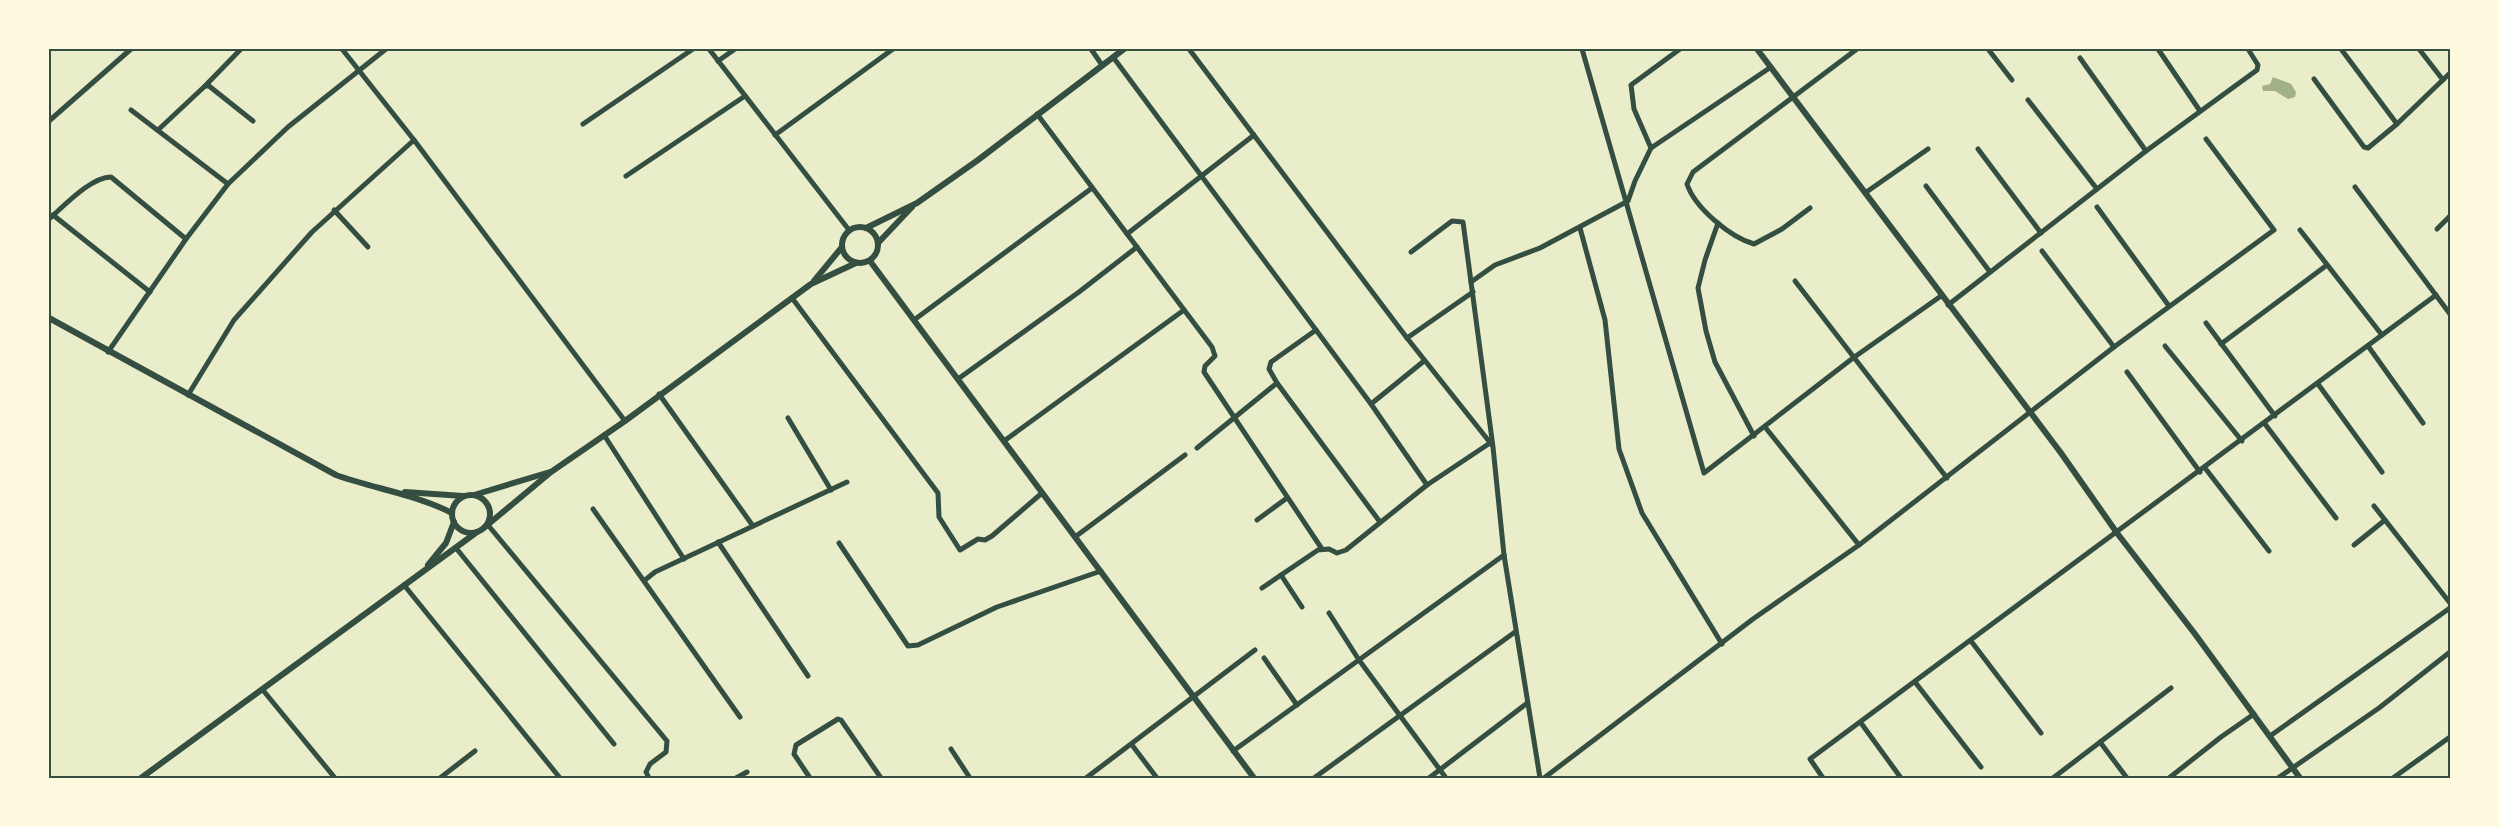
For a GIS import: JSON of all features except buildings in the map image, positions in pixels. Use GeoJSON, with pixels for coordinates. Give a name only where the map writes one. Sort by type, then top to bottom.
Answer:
{"type":"FeatureCollection","features":[{"type":"Feature","properties":{"kind":"street"},"geometry":{"type":"LineString","coordinates":[[49,121],[131,49]]}},
{"type":"Feature","properties":{"kind":"street"},"geometry":{"type":"LineString","coordinates":[[158,130],[241,49]]}},
{"type":"Feature","properties":{"kind":"street"},"geometry":{"type":"LineString","coordinates":[[342,49],[414,140],[625,420]]}},
{"type":"Feature","properties":{"kind":"street"},"geometry":{"type":"LineString","coordinates":[[108,352],[186,239],[228,184],[288,127],[358,69],[386,49]]}},
{"type":"Feature","properties":{"kind":"street"},"geometry":{"type":"LineString","coordinates":[[583,124],[693,49]]}},
{"type":"Feature","properties":{"kind":"street"},"geometry":{"type":"LineString","coordinates":[[709,49],[849,230]]}},
{"type":"Feature","properties":{"kind":"street"},"geometry":{"type":"LineString","coordinates":[[718,61],[735,49]]}},
{"type":"Feature","properties":{"kind":"street"},"geometry":{"type":"LineString","coordinates":[[774,135],[893,49]]}},
{"type":"Feature","properties":{"kind":"street"},"geometry":{"type":"LineString","coordinates":[[1091,49],[1102,65]]}},
{"type":"Feature","properties":{"kind":"street"},"geometry":{"type":"LineString","coordinates":[[866,228],[917,203],[978,160],[1124,49]]}},
{"type":"Feature","properties":{"kind":"street"},"geometry":{"type":"LineString","coordinates":[[1188,49],[1424,361],[1491,445]]}},
{"type":"Feature","properties":{"kind":"street"},"geometry":{"type":"LineString","coordinates":[[1582,49],[1628,201],[1704,473],[1853,358],[1941,296]]}},
{"type":"Feature","properties":{"kind":"street"},"geometry":{"type":"LineString","coordinates":[[1651,148],[1636,117],[1631,85],[1680,49]]}},
{"type":"Feature","properties":{"kind":"street"},"geometry":{"type":"LineString","coordinates":[[1757,49],[2300,778]]}},
{"type":"Feature","properties":{"kind":"street"},"geometry":{"type":"LineString","coordinates":[[1810,208],[1782,229],[1754,244],[1740,240],[1718,223],[1691,196],[1687,184],[1693,172],[1857,49]]}},
{"type":"Feature","properties":{"kind":"street"},"geometry":{"type":"LineString","coordinates":[[1988,49],[2012,80]]}},
{"type":"Feature","properties":{"kind":"street"},"geometry":{"type":"LineString","coordinates":[[2158,49],[2200,111]]}},
{"type":"Feature","properties":{"kind":"street"},"geometry":{"type":"LineString","coordinates":[[1948,305],[2146,151],[2257,70],[2258,65],[2248,49]]}},
{"type":"Feature","properties":{"kind":"street"},"geometry":{"type":"LineString","coordinates":[[2340,49],[2397,124]]}},
{"type":"Feature","properties":{"kind":"street"},"geometry":{"type":"LineString","coordinates":[[2419,49],[2443,80]]}},
{"type":"Feature","properties":{"kind":"street"},"geometry":{"type":"LineString","coordinates":[[1114,56],[1371,404],[1427,485]]}},
{"type":"Feature","properties":{"kind":"street"},"geometry":{"type":"LineString","coordinates":[[2080,58],[2146,151]]}},
{"type":"Feature","properties":{"kind":"street"},"geometry":{"type":"LineString","coordinates":[[1471,282],[1495,266],[1540,248],[1628,201],[1634,181],[1651,148],[1771,67]]}},
{"type":"Feature","properties":{"kind":"street"},"geometry":{"type":"LineString","coordinates":[[2314,79],[2364,147],[2374,145],[2450,73]]}},
{"type":"Feature","properties":{"kind":"street"},"geometry":{"type":"LineString","coordinates":[[204,86],[209,86],[253,121]]}},
{"type":"Feature","properties":{"kind":"street"},"geometry":{"type":"LineString","coordinates":[[626,176],[745,96]]}},
{"type":"Feature","properties":{"kind":"street"},"geometry":{"type":"LineString","coordinates":[[2028,100],[2097,189]]}},
{"type":"Feature","properties":{"kind":"street"},"geometry":{"type":"LineString","coordinates":[[131,110],[228,184]]}},
{"type":"Feature","properties":{"kind":"street"},"geometry":{"type":"LineString","coordinates":[[1037,114],[1214,350],[1215,356],[1206,366],[1204,372],[1234,420],[1322,549]]}},
{"type":"Feature","properties":{"kind":"street"},"geometry":{"type":"LineString","coordinates":[[1127,234],[1254,135]]}},
{"type":"Feature","properties":{"kind":"street"},"geometry":{"type":"LineString","coordinates":[[1544,778],[1753,619],[1859,545],[2114,347],[2274,230],[2206,139]]}},
{"type":"Feature","properties":{"kind":"street"},"geometry":{"type":"LineString","coordinates":[[188,395],[234,320],[334,210],[414,140]]}},
{"type":"Feature","properties":{"kind":"street"},"geometry":{"type":"LineString","coordinates":[[1865,193],[1928,148]]}},
{"type":"Feature","properties":{"kind":"street"},"geometry":{"type":"LineString","coordinates":[[1978,149],[2041,233]]}},
{"type":"Feature","properties":{"kind":"street"},"geometry":{"type":"LineString","coordinates":[[150,292],[51,217],[93,182],[104,177],[111,177],[186,239]]}},
{"type":"Feature","properties":{"kind":"street"},"geometry":{"type":"LineString","coordinates":[[1926,186],[1990,272]]}},
{"type":"Feature","properties":{"kind":"street"},"geometry":{"type":"LineString","coordinates":[[2355,187],[2450,314]]}},
{"type":"Feature","properties":{"kind":"street"},"geometry":{"type":"LineString","coordinates":[[914,320],[1092,188]]}},
{"type":"Feature","properties":{"kind":"street"},"geometry":{"type":"LineString","coordinates":[[878,243],[917,203]]}},
{"type":"Feature","properties":{"kind":"street"},"geometry":{"type":"LineString","coordinates":[[2097,207],[2169,306]]}},
{"type":"Feature","properties":{"kind":"street"},"geometry":{"type":"LineString","coordinates":[[334,210],[368,247]]}},
{"type":"Feature","properties":{"kind":"street"},"geometry":{"type":"LineString","coordinates":[[2437,229],[2450,216]]}},
{"type":"Feature","properties":{"kind":"street"},"geometry":{"type":"LineString","coordinates":[[1411,252],[1448,224],[1460,220],[1464,226],[1504,555],[1526,704],[1540,778]]}},
{"type":"Feature","properties":{"kind":"street"},"geometry":{"type":"LineString","coordinates":[[1718,223],[1705,260],[1698,288],[1706,332],[1715,362],[1754,436]]}},
{"type":"Feature","properties":{"kind":"street"},"geometry":{"type":"LineString","coordinates":[[142,778],[486,526],[551,472],[811,284],[856,263],[870,261],[877,250],[878,243],[876,236],[866,228],[860,227],[849,230],[842,240],[842,247],[846,257],[856,263]]}},
{"type":"Feature","properties":{"kind":"street"},"geometry":{"type":"LineString","coordinates":[[1580,228],[1605,320],[1619,449],[1642,513],[1722,644]]}},
{"type":"Feature","properties":{"kind":"street"},"geometry":{"type":"LineString","coordinates":[[2300,230],[2382,335]]}},
{"type":"Feature","properties":{"kind":"street"},"geometry":{"type":"LineString","coordinates":[[811,284],[842,247]]}},
{"type":"Feature","properties":{"kind":"street"},"geometry":{"type":"LineString","coordinates":[[958,379],[1137,247]]}},
{"type":"Feature","properties":{"kind":"street"},"geometry":{"type":"LineString","coordinates":[[2042,251],[2114,347]]}},
{"type":"Feature","properties":{"kind":"street"},"geometry":{"type":"LineString","coordinates":[[870,261],[1195,696],[1254,778]]}},
{"type":"Feature","properties":{"kind":"street"},"geometry":{"type":"LineString","coordinates":[[2221,344],[2327,265]]}},
{"type":"Feature","properties":{"kind":"street"},"geometry":{"type":"LineString","coordinates":[[1795,281],[1947,478]]}},
{"type":"Feature","properties":{"kind":"street"},"geometry":{"type":"LineString","coordinates":[[1407,338],[1473,292]]}},
{"type":"Feature","properties":{"kind":"street"},"geometry":{"type":"LineString","coordinates":[[1823,778],[1810,759],[2203,470],[2436,295]]}},
{"type":"Feature","properties":{"kind":"street"},"geometry":{"type":"LineString","coordinates":[[792,298],[938,493],[939,517],[960,550],[978,540],[985,540],[992,536],[1042,493]]}},
{"type":"Feature","properties":{"kind":"street"},"geometry":{"type":"LineString","coordinates":[[1004,441],[1184,310]]}},
{"type":"Feature","properties":{"kind":"street"},"geometry":{"type":"LineString","coordinates":[[49,318],[108,352],[336,475],[397,492],[436,505],[452,513]]}},
{"type":"Feature","properties":{"kind":"street"},"geometry":{"type":"LineString","coordinates":[[2206,323],[2275,416]]}},
{"type":"Feature","properties":{"kind":"street"},"geometry":{"type":"LineString","coordinates":[[1316,330],[1269,365],[1277,383],[1380,522]]}},
{"type":"Feature","properties":{"kind":"street"},"geometry":{"type":"LineString","coordinates":[[2165,346],[2242,440]]}},
{"type":"Feature","properties":{"kind":"street"},"geometry":{"type":"LineString","coordinates":[[2368,346],[2423,423]]}},
{"type":"Feature","properties":{"kind":"street"},"geometry":{"type":"LineString","coordinates":[[1371,404],[1424,361]]}},
{"type":"Feature","properties":{"kind":"street"},"geometry":{"type":"LineString","coordinates":[[2127,372],[2269,551]]}},
{"type":"Feature","properties":{"kind":"street"},"geometry":{"type":"LineString","coordinates":[[1196,448],[1234,420],[1277,383]]}},
{"type":"Feature","properties":{"kind":"street"},"geometry":{"type":"LineString","coordinates":[[2318,384],[2382,472]]}},
{"type":"Feature","properties":{"kind":"street"},"geometry":{"type":"LineString","coordinates":[[659,394],[753,526]]}},
{"type":"Feature","properties":{"kind":"street"},"geometry":{"type":"LineString","coordinates":[[788,418],[831,490]]}},
{"type":"Feature","properties":{"kind":"street"},"geometry":{"type":"LineString","coordinates":[[2264,424],[2336,518]]}},
{"type":"Feature","properties":{"kind":"street"},"geometry":{"type":"LineString","coordinates":[[1766,427],[1859,545]]}},
{"type":"Feature","properties":{"kind":"street"},"geometry":{"type":"LineString","coordinates":[[604,435],[684,558]]}},
{"type":"Feature","properties":{"kind":"street"},"geometry":{"type":"LineString","coordinates":[[1262,588],[1322,549],[1342,552],[1427,485],[1491,445]]}},
{"type":"Feature","properties":{"kind":"street"},"geometry":{"type":"LineString","coordinates":[[1075,537],[1185,455]]}},
{"type":"Feature","properties":{"kind":"street"},"geometry":{"type":"LineString","coordinates":[[397,492],[474,495],[551,472]]}},
{"type":"Feature","properties":{"kind":"street"},"geometry":{"type":"LineString","coordinates":[[645,580],[684,558],[848,482]]}},
{"type":"Feature","properties":{"kind":"street"},"geometry":{"type":"LineString","coordinates":[[474,495],[484,500],[489,508],[490,516],[486,526]]}},
{"type":"Feature","properties":{"kind":"street"},"geometry":{"type":"LineString","coordinates":[[465,496],[457,500],[452,513],[454,522],[463,531],[477,532]]}},
{"type":"Feature","properties":{"kind":"street"},"geometry":{"type":"LineString","coordinates":[[1257,520],[1287,498]]}},
{"type":"Feature","properties":{"kind":"street"},"geometry":{"type":"LineString","coordinates":[[2374,506],[2450,603]]}},
{"type":"Feature","properties":{"kind":"street"},"geometry":{"type":"LineString","coordinates":[[593,509],[740,717]]}},
{"type":"Feature","properties":{"kind":"street"},"geometry":{"type":"LineString","coordinates":[[2354,545],[2385,520]]}},
{"type":"Feature","properties":{"kind":"street"},"geometry":{"type":"LineString","coordinates":[[422,572],[446,543],[454,522]]}},
{"type":"Feature","properties":{"kind":"street"},"geometry":{"type":"LineString","coordinates":[[486,526],[667,741],[666,752],[647,768],[646,772],[649,778]]}},
{"type":"Feature","properties":{"kind":"street"},"geometry":{"type":"LineString","coordinates":[[718,542],[808,676]]}},
{"type":"Feature","properties":{"kind":"street"},"geometry":{"type":"LineString","coordinates":[[839,542],[908,646],[918,645],[997,607],[1101,571]]}},
{"type":"Feature","properties":{"kind":"street"},"geometry":{"type":"LineString","coordinates":[[456,548],[614,744]]}},
{"type":"Feature","properties":{"kind":"street"},"geometry":{"type":"LineString","coordinates":[[1233,750],[1504,555]]}},
{"type":"Feature","properties":{"kind":"street"},"geometry":{"type":"LineString","coordinates":[[1280,575],[1302,607]]}},
{"type":"Feature","properties":{"kind":"street"},"geometry":{"type":"LineString","coordinates":[[404,585],[560,778]]}},
{"type":"Feature","properties":{"kind":"street"},"geometry":{"type":"LineString","coordinates":[[2270,736],[2450,608]]}},
{"type":"Feature","properties":{"kind":"street"},"geometry":{"type":"LineString","coordinates":[[1329,613],[1359,660],[1446,778]]}},
{"type":"Feature","properties":{"kind":"street"},"geometry":{"type":"LineString","coordinates":[[1314,778],[1515,632]]}},
{"type":"Feature","properties":{"kind":"street"},"geometry":{"type":"LineString","coordinates":[[1971,641],[2041,733]]}},
{"type":"Feature","properties":{"kind":"street"},"geometry":{"type":"LineString","coordinates":[[1086,778],[1255,650]]}},
{"type":"Feature","properties":{"kind":"street"},"geometry":{"type":"LineString","coordinates":[[2278,778],[2379,708],[2450,652]]}},
{"type":"Feature","properties":{"kind":"street"},"geometry":{"type":"LineString","coordinates":[[1264,658],[1297,705]]}},
{"type":"Feature","properties":{"kind":"street"},"geometry":{"type":"LineString","coordinates":[[1915,682],[1980,767]]}},
{"type":"Feature","properties":{"kind":"street"},"geometry":{"type":"LineString","coordinates":[[2053,778],[2171,688]]}},
{"type":"Feature","properties":{"kind":"street"},"geometry":{"type":"LineString","coordinates":[[262,689],[335,778]]}},
{"type":"Feature","properties":{"kind":"street"},"geometry":{"type":"LineString","coordinates":[[1429,778],[1526,704]]}},
{"type":"Feature","properties":{"kind":"street"},"geometry":{"type":"LineString","coordinates":[[2169,778],[2254,714]]}},
{"type":"Feature","properties":{"kind":"street"},"geometry":{"type":"LineString","coordinates":[[810,778],[794,754],[793,749],[803,740],[838,719],[881,778]]}},
{"type":"Feature","properties":{"kind":"street"},"geometry":{"type":"LineString","coordinates":[[1861,723],[1901,778]]}},
{"type":"Feature","properties":{"kind":"street"},"geometry":{"type":"LineString","coordinates":[[2393,778],[2450,737]]}},
{"type":"Feature","properties":{"kind":"street"},"geometry":{"type":"LineString","coordinates":[[2100,742],[2126,778]]}},
{"type":"Feature","properties":{"kind":"street"},"geometry":{"type":"LineString","coordinates":[[1132,745],[1157,778]]}},
{"type":"Feature","properties":{"kind":"street"},"geometry":{"type":"LineString","coordinates":[[951,749],[970,778]]}},
{"type":"Feature","properties":{"kind":"street"},"geometry":{"type":"LineString","coordinates":[[440,778],[475,751]]}},
{"type":"Feature","properties":{"kind":"street"},"geometry":{"type":"LineString","coordinates":[[736,778],[747,772]]}},
{"type":"Feature","properties":{"kind":"shaded area"},"geometry":{"type":"Polygon","coordinates":[[[2273,77],[2291,84],[2296,92],[2295,97],[2288,99],[2275,91],[2263,91],[2262,86],[2270,84],[2273,77]]]}}]}
